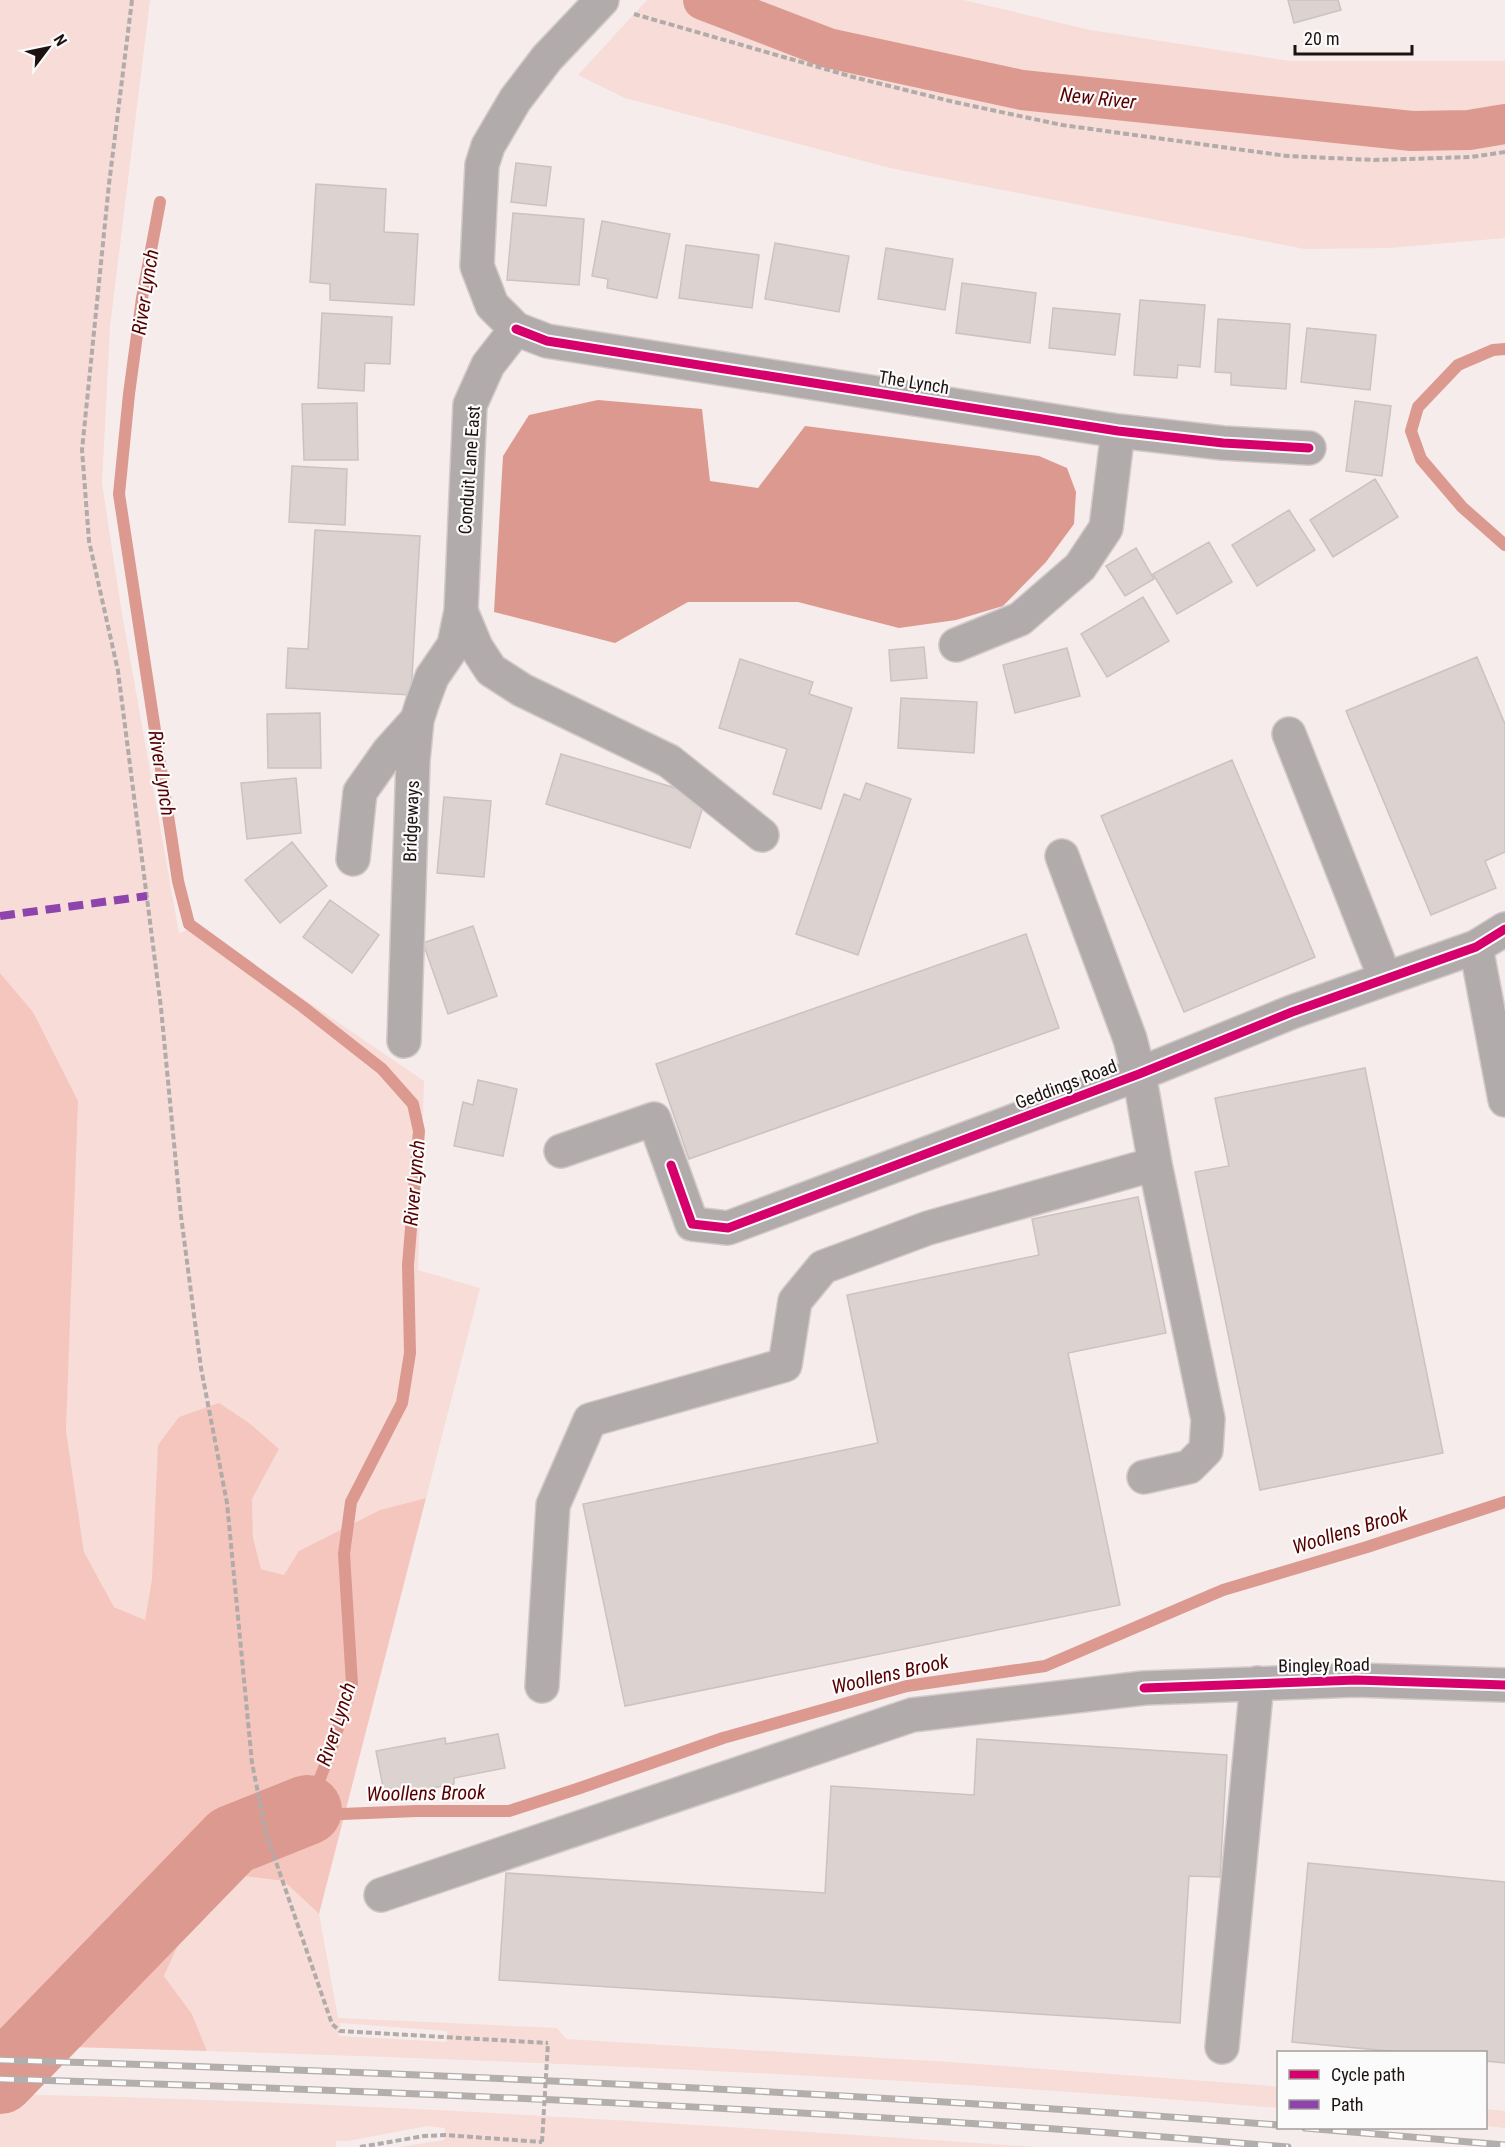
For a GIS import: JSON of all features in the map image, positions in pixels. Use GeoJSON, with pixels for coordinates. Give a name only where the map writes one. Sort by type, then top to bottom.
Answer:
{"type":"FeatureCollection","features":[{"type":"Feature","properties":{"kind":"street"},"geometry":{"type":"LineString","coordinates":[[516,328],[492,305],[477,266],[482,165],[488,146],[516,100],[547,58],[602,0]]}},
{"type":"Feature","properties":{"kind":"street","name":"The Lynch"},"geometry":{"type":"LineString","coordinates":[[516,328],[547,341],[1118,430],[1223,442],[1309,448]]}},
{"type":"Feature","properties":{"kind":"street","name":"Conduit Lane East"},"geometry":{"type":"LineString","coordinates":[[461,611],[470,405],[488,365],[516,328]]}},
{"type":"Feature","properties":{"kind":"street"},"geometry":{"type":"LineString","coordinates":[[957,645],[1020,619],[1080,567],[1106,528],[1118,430]]}},
{"type":"Feature","properties":{"kind":"street"},"geometry":{"type":"LineString","coordinates":[[461,611],[476,647],[490,670],[522,690],[669,761],[762,836]]}},
{"type":"Feature","properties":{"kind":"street","name":"Bridgeways"},"geometry":{"type":"LineString","coordinates":[[404,1041],[413,760],[417,720],[432,677],[454,645],[461,611]]}},
{"type":"Feature","properties":{"kind":"street"},"geometry":{"type":"LineString","coordinates":[[353,859],[360,792],[388,751],[417,720]]}},
{"type":"Feature","properties":{"kind":"street"},"geometry":{"type":"LineString","coordinates":[[1289,734],[1385,978]]}},
{"type":"Feature","properties":{"kind":"street"},"geometry":{"type":"LineString","coordinates":[[1062,856],[1130,1039],[1208,1419],[1206,1450],[1189,1467],[1143,1477]]}},
{"type":"Feature","properties":{"kind":"street","name":"Geddings Road"},"geometry":{"type":"LineString","coordinates":[[561,1151],[654,1119],[692,1224],[728,1228],[1139,1074],[1292,1012],[1476,947],[1505,929]]}},
{"type":"Feature","properties":{"kind":"street"},"geometry":{"type":"LineString","coordinates":[[1476,947],[1503,1085]]}},
{"type":"Feature","properties":{"kind":"street"},"geometry":{"type":"LineString","coordinates":[[542,1686],[553,1505],[590,1420],[785,1365],[795,1300],[823,1267],[928,1228],[1155,1164]]}},
{"type":"Feature","properties":{"kind":"street","name":"Bingley Road"},"geometry":{"type":"LineString","coordinates":[[381,1894],[912,1715],[1144,1688],[1356,1680],[1505,1685]]}},
{"type":"Feature","properties":{"kind":"street"},"geometry":{"type":"LineString","coordinates":[[1222,2047],[1257,1683]]}},
{"type":"Feature","properties":{"kind":"path"},"geometry":{"type":"LineString","coordinates":[[132,0],[87,397],[82,450],[85,498],[89,541],[118,671],[161,1008],[181,1216],[201,1368],[227,1503],[252,1763],[266,1833],[332,2024],[340,2031],[548,2043],[542,2142],[445,2135],[424,2136],[360,2147]]}},
{"type":"Feature","properties":{"kind":"path"},"geometry":{"type":"LineString","coordinates":[[631,13],[853,77],[1062,125],[1287,156],[1374,160],[1471,157],[1505,152]]}},
{"type":"Feature","properties":{"kind":"shaded area"},"geometry":{"type":"Polygon","coordinates":[[[0,0],[150,0],[110,327],[102,483],[121,608],[179,933],[197,926],[424,1081],[418,1270],[480,1288],[426,1498],[380,1510],[300,1551],[284,1575],[261,1569],[253,1537],[252,1499],[279,1449],[152,1579],[145,1620],[114,1607],[84,1552],[66,1430],[69,1324],[33,1012],[0,973],[0,0]]]}},
{"type":"Feature","properties":{"kind":"shaded area"},"geometry":{"type":"Polygon","coordinates":[[[647,0],[964,0],[1090,30],[1290,61],[1505,61],[1505,238],[1389,248],[1305,249],[890,168],[625,98],[578,75],[647,0]]]}},
{"type":"Feature","properties":{"kind":"shaded area"},"geometry":{"type":"Polygon","coordinates":[[[598,400],[702,409],[710,481],[758,488],[805,426],[1039,456],[1067,468],[1076,492],[1074,524],[1046,562],[1003,606],[956,620],[899,628],[798,602],[688,602],[615,643],[494,612],[503,456],[529,415],[598,400]]]}},
{"type":"Feature","properties":{"kind":"shaded area"},"geometry":{"type":"Polygon","coordinates":[[[0,973],[33,1012],[78,1101],[66,1430],[84,1552],[114,1607],[145,1620],[152,1579],[158,1445],[179,1417],[219,1403],[249,1423],[279,1449],[252,1499],[253,1537],[261,1569],[284,1575],[299,1551],[380,1510],[426,1498],[319,1914],[284,1881],[235,1875],[185,1930],[164,1976],[192,2014],[207,2051],[0,2045],[0,973]]]}},
{"type":"Feature","properties":{"kind":"shaded area"},"geometry":{"type":"Polygon","coordinates":[[[235,1875],[284,1881],[319,1914],[338,2018],[557,2028],[566,2039],[949,2062],[1260,2085],[1277,2087],[1277,2108],[1011,2088],[743,2072],[207,2051],[192,2014],[164,1976],[185,1930],[235,1875]],[[340,2023],[339,2036],[447,2042],[447,2031],[340,2023]]]}},
{"type":"Feature","properties":{"kind":"shaded area"},"geometry":{"type":"Polygon","coordinates":[[[0,2094],[389,2108],[1037,2147],[399,2147],[444,2140],[445,2128],[427,2126],[348,2141],[336,2141],[336,2147],[0,2147],[0,2094]]]}},
{"type":"Feature","properties":{"kind":"shaded area"},"geometry":{"type":"Polygon","coordinates":[[[1487,2109],[1505,2111],[1505,2128],[1487,2126],[1487,2109]]]}},
{"type":"Feature","properties":{"kind":"building"},"geometry":{"type":"Polygon","coordinates":[[[1288,0],[1338,0],[1341,10],[1294,23],[1288,0]]]}},
{"type":"Feature","properties":{"kind":"building"},"geometry":{"type":"Polygon","coordinates":[[[516,163],[551,167],[546,206],[511,202],[516,163]]]}},
{"type":"Feature","properties":{"kind":"building"},"geometry":{"type":"Polygon","coordinates":[[[316,184],[386,189],[384,232],[418,234],[414,305],[330,300],[330,284],[310,282],[316,184]]]}},
{"type":"Feature","properties":{"kind":"building"},"geometry":{"type":"Polygon","coordinates":[[[513,213],[584,219],[579,285],[507,280],[513,213]]]}},
{"type":"Feature","properties":{"kind":"building"},"geometry":{"type":"Polygon","coordinates":[[[602,221],[670,234],[657,298],[607,288],[608,279],[592,276],[602,221]]]}},
{"type":"Feature","properties":{"kind":"building"},"geometry":{"type":"Polygon","coordinates":[[[775,243],[849,256],[839,312],[765,299],[775,243]]]}},
{"type":"Feature","properties":{"kind":"building"},"geometry":{"type":"Polygon","coordinates":[[[686,245],[759,255],[752,308],[679,298],[686,245]]]}},
{"type":"Feature","properties":{"kind":"building"},"geometry":{"type":"Polygon","coordinates":[[[886,248],[953,259],[945,310],[878,299],[886,248]]]}},
{"type":"Feature","properties":{"kind":"building"},"geometry":{"type":"Polygon","coordinates":[[[962,283],[1036,293],[1030,343],[956,333],[962,283]]]}},
{"type":"Feature","properties":{"kind":"building"},"geometry":{"type":"Polygon","coordinates":[[[1140,300],[1205,305],[1200,367],[1178,365],[1177,378],[1134,375],[1140,300]]]}},
{"type":"Feature","properties":{"kind":"building"},"geometry":{"type":"Polygon","coordinates":[[[1053,308],[1120,314],[1115,355],[1049,348],[1053,308]]]}},
{"type":"Feature","properties":{"kind":"building"},"geometry":{"type":"Polygon","coordinates":[[[322,313],[392,317],[390,364],[365,363],[364,391],[318,388],[322,313]]]}},
{"type":"Feature","properties":{"kind":"building"},"geometry":{"type":"Polygon","coordinates":[[[1218,319],[1290,324],[1286,389],[1231,385],[1231,373],[1215,372],[1218,319]]]}},
{"type":"Feature","properties":{"kind":"building"},"geometry":{"type":"Polygon","coordinates":[[[1307,328],[1376,335],[1370,390],[1301,382],[1307,328]]]}},
{"type":"Feature","properties":{"kind":"building"},"geometry":{"type":"Polygon","coordinates":[[[1355,401],[1391,406],[1382,476],[1346,471],[1355,401]]]}},
{"type":"Feature","properties":{"kind":"building"},"geometry":{"type":"Polygon","coordinates":[[[357,403],[358,460],[304,460],[302,404],[357,403]]]}},
{"type":"Feature","properties":{"kind":"building"},"geometry":{"type":"Polygon","coordinates":[[[292,466],[347,469],[345,525],[289,522],[292,466]]]}},
{"type":"Feature","properties":{"kind":"building"},"geometry":{"type":"Polygon","coordinates":[[[1375,479],[1398,517],[1333,557],[1310,520],[1375,479]]]}},
{"type":"Feature","properties":{"kind":"building"},"geometry":{"type":"Polygon","coordinates":[[[1289,510],[1315,550],[1257,586],[1232,545],[1289,510]]]}},
{"type":"Feature","properties":{"kind":"building"},"geometry":{"type":"Polygon","coordinates":[[[315,530],[420,536],[411,695],[286,688],[288,648],[308,649],[315,530]]]}},
{"type":"Feature","properties":{"kind":"building"},"geometry":{"type":"Polygon","coordinates":[[[1209,542],[1232,582],[1177,614],[1153,574],[1209,542]]]}},
{"type":"Feature","properties":{"kind":"building"},"geometry":{"type":"Polygon","coordinates":[[[1136,548],[1154,579],[1125,596],[1106,566],[1136,548]]]}},
{"type":"Feature","properties":{"kind":"building"},"geometry":{"type":"Polygon","coordinates":[[[1143,597],[1169,641],[1107,677],[1081,634],[1143,597]]]}},
{"type":"Feature","properties":{"kind":"building"},"geometry":{"type":"Polygon","coordinates":[[[924,647],[927,678],[891,681],[889,650],[924,647]]]}},
{"type":"Feature","properties":{"kind":"building"},"geometry":{"type":"Polygon","coordinates":[[[1067,648],[1080,696],[1015,713],[1003,665],[1067,648]]]}},
{"type":"Feature","properties":{"kind":"building"},"geometry":{"type":"Polygon","coordinates":[[[1477,657],[1505,724],[1505,852],[1485,861],[1496,888],[1431,915],[1346,711],[1477,657]]]}},
{"type":"Feature","properties":{"kind":"building"},"geometry":{"type":"Polygon","coordinates":[[[740,659],[813,682],[809,694],[852,708],[821,809],[773,794],[787,749],[719,728],[740,659]]]}},
{"type":"Feature","properties":{"kind":"building"},"geometry":{"type":"Polygon","coordinates":[[[901,698],[977,702],[974,753],[898,748],[901,698]]]}},
{"type":"Feature","properties":{"kind":"building"},"geometry":{"type":"Polygon","coordinates":[[[320,713],[321,768],[268,768],[267,714],[320,713]]]}},
{"type":"Feature","properties":{"kind":"building"},"geometry":{"type":"Polygon","coordinates":[[[561,754],[706,797],[690,848],[546,804],[561,754]]]}},
{"type":"Feature","properties":{"kind":"building"},"geometry":{"type":"Polygon","coordinates":[[[1232,760],[1315,957],[1184,1012],[1101,816],[1232,760]]]}},
{"type":"Feature","properties":{"kind":"building"},"geometry":{"type":"Polygon","coordinates":[[[296,778],[301,833],[247,839],[241,783],[296,778]]]}},
{"type":"Feature","properties":{"kind":"building"},"geometry":{"type":"Polygon","coordinates":[[[866,783],[911,799],[858,955],[796,934],[844,794],[860,800],[866,783]]]}},
{"type":"Feature","properties":{"kind":"building"},"geometry":{"type":"Polygon","coordinates":[[[444,797],[491,801],[484,877],[437,873],[444,797]]]}},
{"type":"Feature","properties":{"kind":"building"},"geometry":{"type":"Polygon","coordinates":[[[292,842],[327,886],[280,923],[245,880],[292,842]]]}},
{"type":"Feature","properties":{"kind":"building"},"geometry":{"type":"Polygon","coordinates":[[[330,900],[379,935],[352,973],[303,937],[330,900]]]}},
{"type":"Feature","properties":{"kind":"building"},"geometry":{"type":"Polygon","coordinates":[[[473,926],[497,996],[448,1014],[423,943],[473,926]]]}},
{"type":"Feature","properties":{"kind":"building"},"geometry":{"type":"Polygon","coordinates":[[[1026,934],[1059,1028],[689,1159],[656,1064],[1026,934]]]}},
{"type":"Feature","properties":{"kind":"building"},"geometry":{"type":"Polygon","coordinates":[[[1365,1068],[1443,1453],[1260,1490],[1195,1172],[1229,1166],[1215,1098],[1365,1068]]]}},
{"type":"Feature","properties":{"kind":"building"},"geometry":{"type":"Polygon","coordinates":[[[478,1080],[517,1089],[503,1156],[454,1146],[463,1102],[473,1105],[478,1080]]]}},
{"type":"Feature","properties":{"kind":"building"},"geometry":{"type":"Polygon","coordinates":[[[1138,1197],[1166,1333],[1068,1353],[1120,1605],[625,1706],[583,1504],[878,1443],[847,1295],[1039,1255],[1032,1219],[1138,1197]]]}},
{"type":"Feature","properties":{"kind":"building"},"geometry":{"type":"Polygon","coordinates":[[[498,1734],[505,1768],[454,1778],[454,1784],[385,1797],[376,1751],[445,1738],[446,1744],[498,1734]]]}},
{"type":"Feature","properties":{"kind":"building"},"geometry":{"type":"Polygon","coordinates":[[[977,1739],[1227,1755],[1220,1877],[1189,1876],[1180,2023],[499,1980],[506,1873],[825,1893],[831,1786],[974,1795],[977,1739]]]}},
{"type":"Feature","properties":{"kind":"building"},"geometry":{"type":"Polygon","coordinates":[[[1308,1863],[1505,1882],[1505,2063],[1487,2061],[1487,2051],[1389,2051],[1292,2042],[1308,1863]]]}},
{"type":"Feature","properties":{"kind":"waterway","name":"New River"},"geometry":{"type":"LineString","coordinates":[[703,0],[828,48],[1022,90],[1412,131],[1469,130],[1505,124]]}},
{"type":"Feature","properties":{"kind":"waterway","name":"River Lynch"},"geometry":{"type":"LineString","coordinates":[[160,202],[142,298],[119,494],[178,881],[189,924],[303,1007],[382,1069],[413,1104],[419,1131],[408,1265],[410,1353],[402,1403],[351,1502],[344,1554],[352,1684],[329,1756],[307,1810],[342,1814],[509,1811],[723,1738],[907,1686],[1045,1666],[1223,1590],[1367,1547],[1505,1502]]}},
{"type":"Feature","properties":{"kind":"waterway","name":"Woollens Brook"},"geometry":{"type":"LineString","coordinates":[[1505,349],[1493,350],[1458,365],[1418,407],[1411,431],[1421,459],[1462,507],[1505,545]]}},
{"type":"Feature","properties":{"kind":"waterway","name":"River Lynch"},"geometry":{"type":"LineString","coordinates":[[0,2079],[232,1840],[307,1810]]}},
{"type":"Feature","properties":{"kind":"railway"},"geometry":{"type":"LineString","coordinates":[[0,2060],[320,2071],[799,2093],[1277,2125]]}},
{"type":"Feature","properties":{"kind":"railway"},"geometry":{"type":"LineString","coordinates":[[0,2079],[644,2104],[966,2123],[1288,2147]]}},
{"type":"Feature","properties":{"kind":"railway"},"geometry":{"type":"LineString","coordinates":[[1317,2129],[1505,2145]]}},
{"type":"Feature","properties":{"kind":"marked path"},"geometry":{"type":"LineString","coordinates":[[0,916],[147,896]]}},
{"type":"Feature","properties":{"kind":"cycle path"},"geometry":{"type":"LineString","coordinates":[[516,329],[547,341],[1118,431],[1223,443],[1309,448]]}},
{"type":"Feature","properties":{"kind":"cycle path"},"geometry":{"type":"LineString","coordinates":[[671,1165],[692,1224],[728,1228],[1139,1074],[1292,1012],[1476,947],[1505,929]]}},
{"type":"Feature","properties":{"kind":"cycle path"},"geometry":{"type":"LineString","coordinates":[[1144,1688],[1356,1680],[1505,1685]]}}]}
